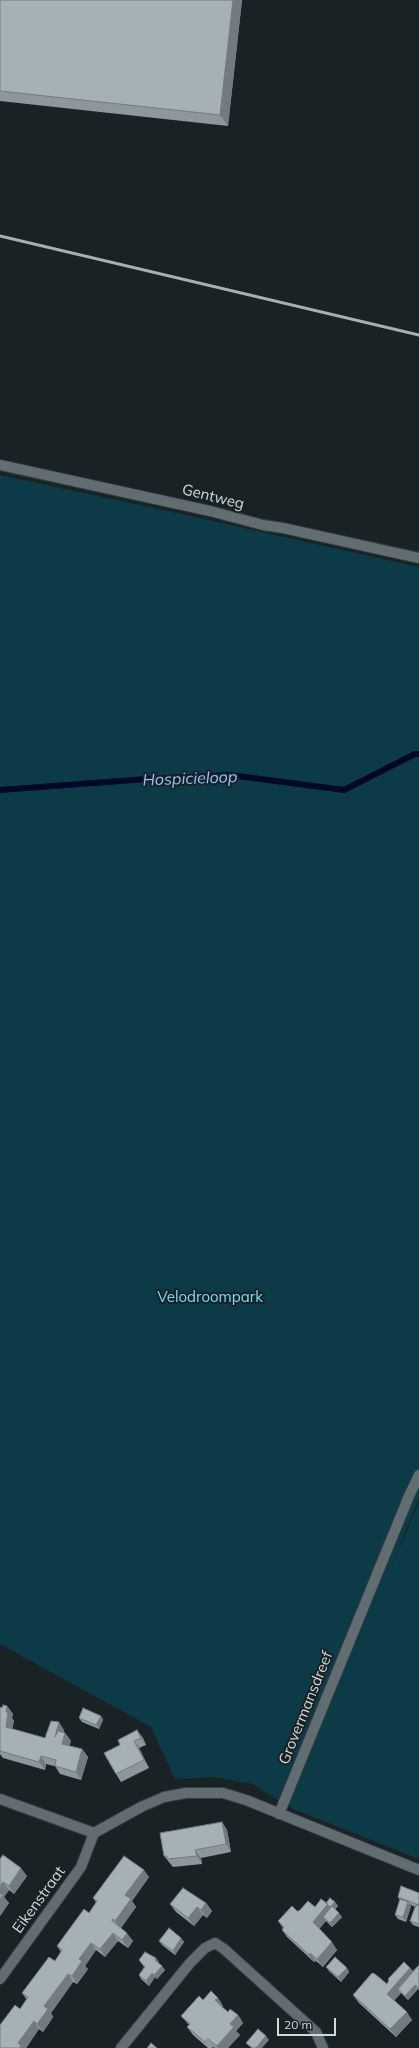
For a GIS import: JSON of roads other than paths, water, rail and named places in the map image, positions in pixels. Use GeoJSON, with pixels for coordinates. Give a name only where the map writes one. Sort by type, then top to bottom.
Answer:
{"type":"FeatureCollection","features":[{"type":"Feature","properties":{"kind":"street","name":"Gentweg"},"geometry":{"type":"LineString","coordinates":[[0,465],[210,511],[263,525],[283,528],[419,558]]}},
{"type":"Feature","properties":{"kind":"street","name":"Grovermansdreef"},"geometry":{"type":"LineString","coordinates":[[279,1814],[409,1496],[419,1475]]}},
{"type":"Feature","properties":{"kind":"street"},"geometry":{"type":"LineString","coordinates":[[0,1799],[94,1833],[141,1807],[164,1797],[186,1793],[222,1793],[246,1800],[419,1870]]}},
{"type":"Feature","properties":{"kind":"street","name":"Eikenstraat"},"geometry":{"type":"LineString","coordinates":[[0,1979],[82,1867],[94,1833]]}},
{"type":"Feature","properties":{"kind":"street"},"geometry":{"type":"LineString","coordinates":[[121,2048],[190,1963],[205,1948],[215,1943],[270,1989],[316,2032],[323,2048]]}},
{"type":"Feature","properties":{"kind":"waterway","name":"Hospicieloop"},"geometry":{"type":"LineString","coordinates":[[0,790],[147,779],[230,775],[344,790],[415,754],[419,754]]}},
{"type":"Feature","properties":{"kind":"railway"},"geometry":{"type":"LineString","coordinates":[[0,236],[419,335]]}},
{"type":"Feature","properties":{"kind":"park label","name":"Velodroompark"},"geometry":{"type":"Point","coordinates":[210,1297]}}]}
